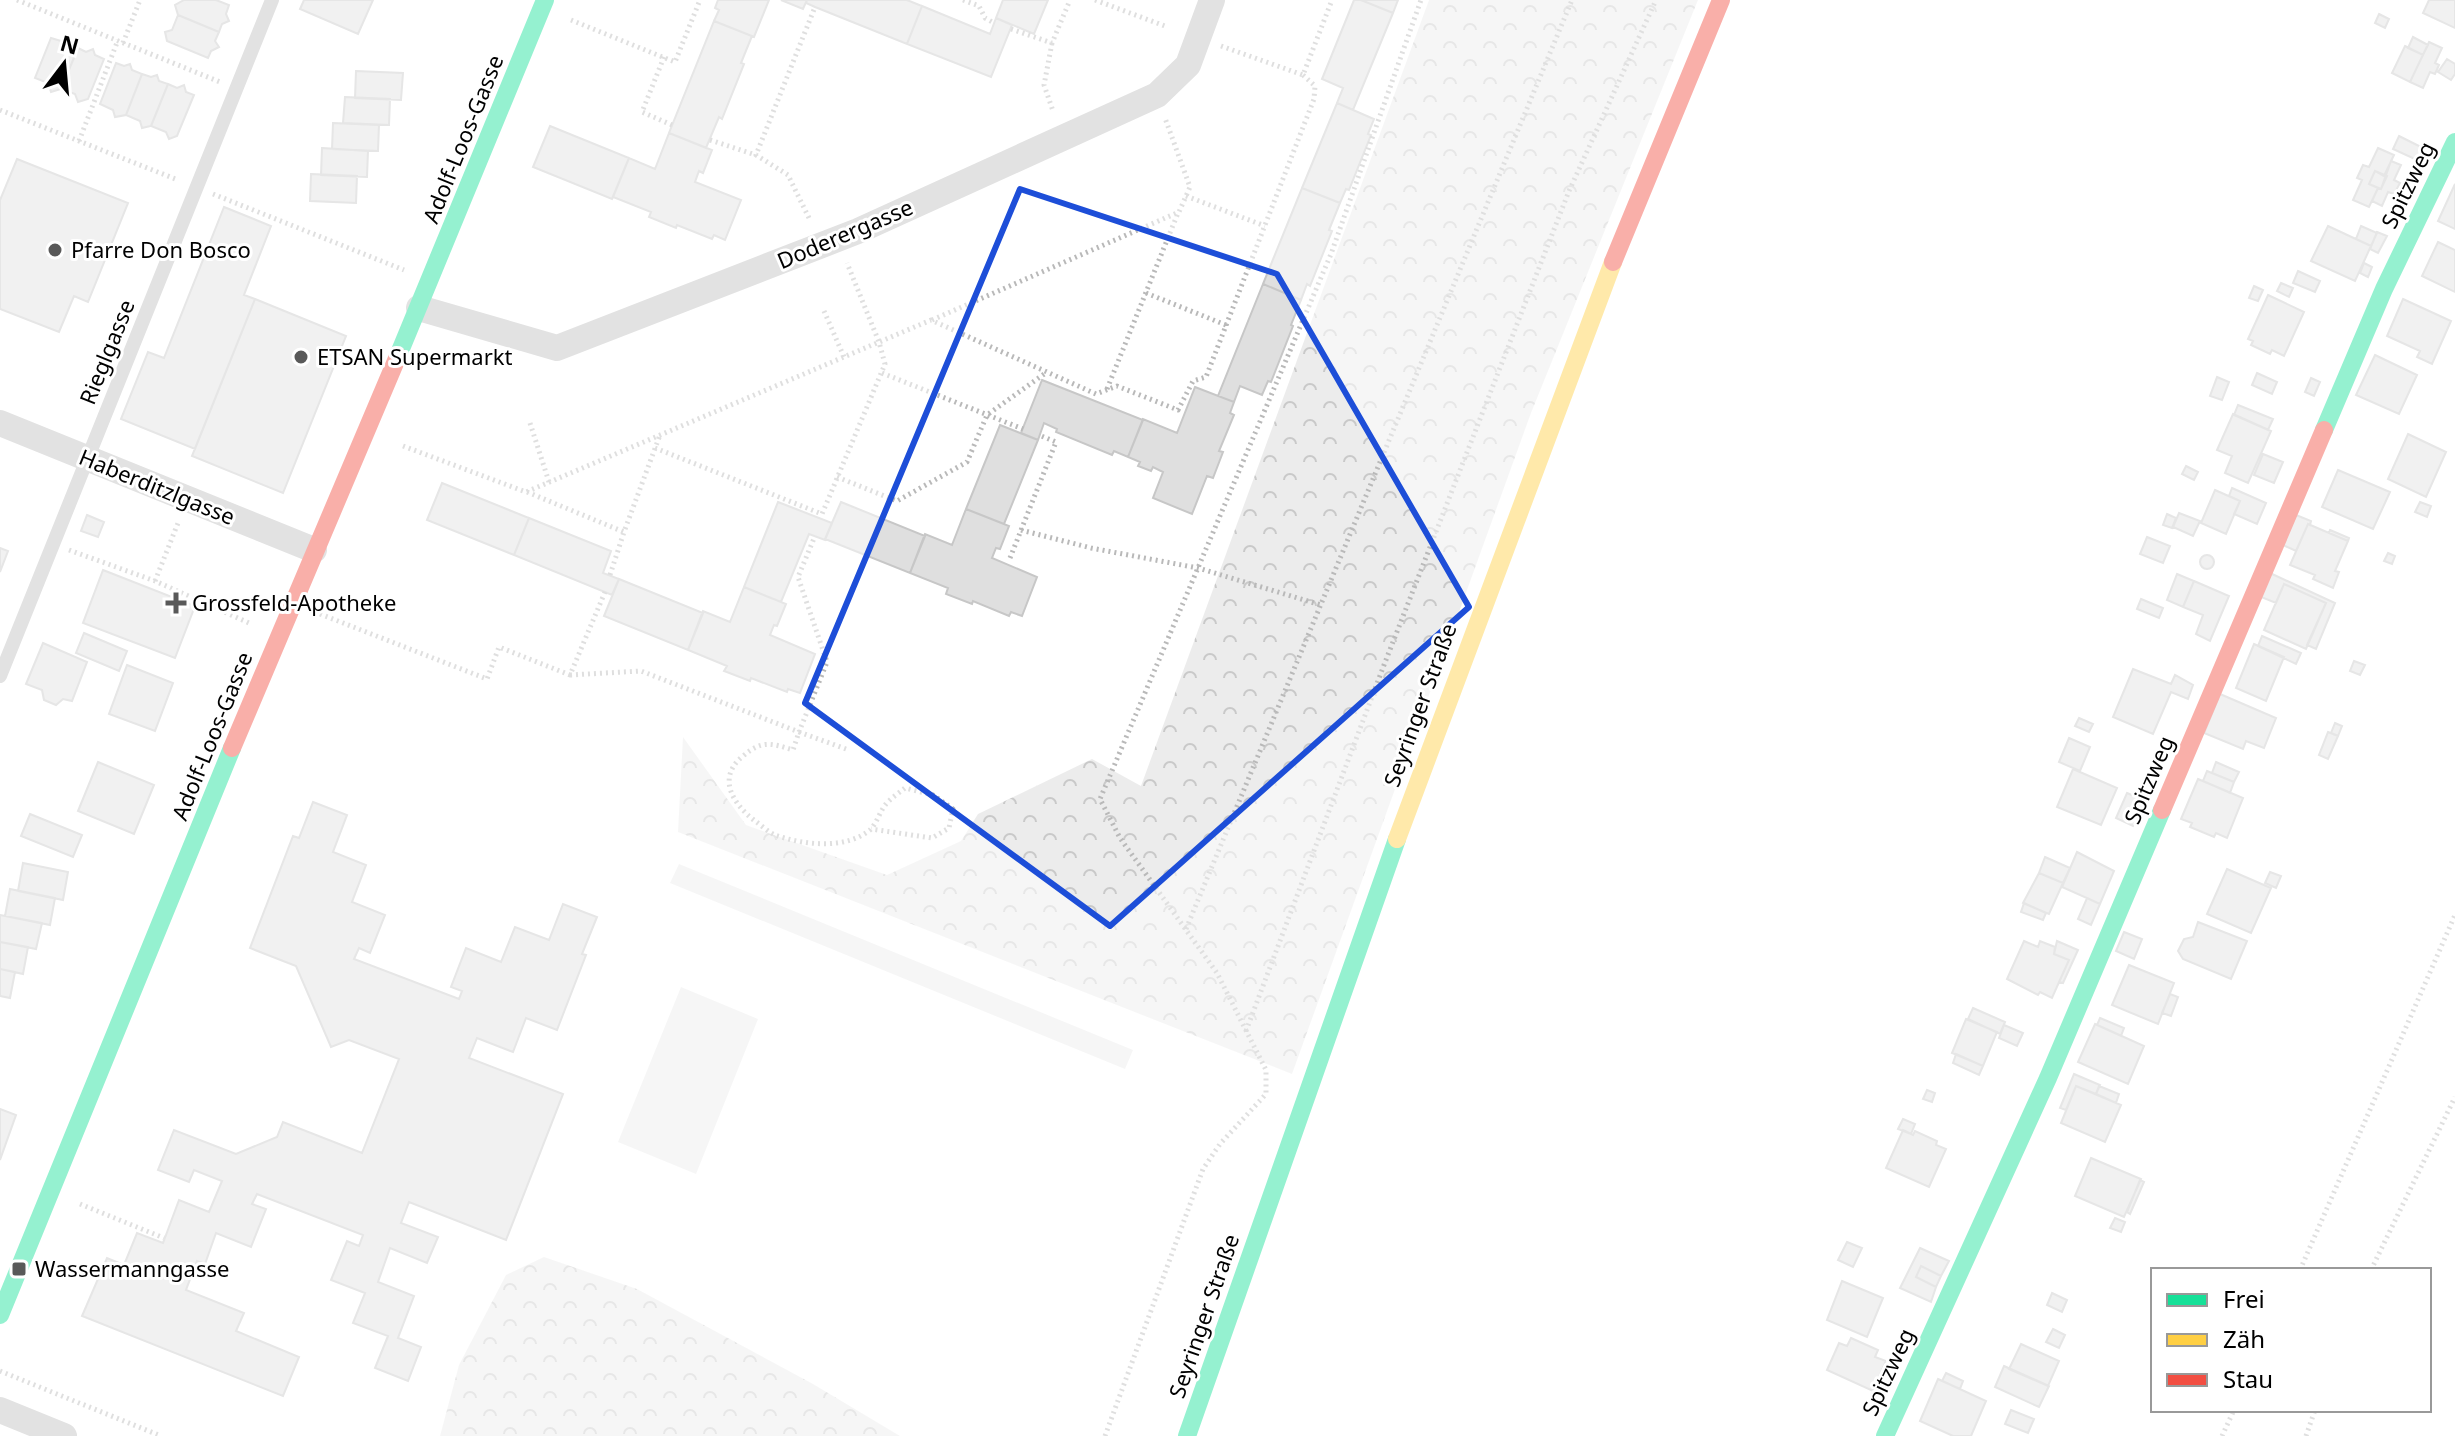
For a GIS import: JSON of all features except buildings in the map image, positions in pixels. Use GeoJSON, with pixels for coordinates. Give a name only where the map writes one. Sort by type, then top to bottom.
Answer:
{"type":"FeatureCollection","features":[{"type":"Feature","properties":{"kind":"street","name":"Doderergasse"},"geometry":{"type":"LineString","coordinates":[[419,308],[557,348],[837,240],[1157,95],[1188,65],[1212,0]]}},
{"type":"Feature","properties":{"kind":"street","name":"Seyringer Straße"},"geometry":{"type":"LineString","coordinates":[[1187,1436],[1409,804],[1595,305],[1721,0]]}},
{"type":"Feature","properties":{"kind":"street","name":"Adolf-Loos-Gasse"},"geometry":{"type":"LineString","coordinates":[[0,1315],[292,602],[419,308],[544,4]]}},
{"type":"Feature","properties":{"kind":"street","name":"Spitzweg"},"geometry":{"type":"LineString","coordinates":[[1885,1436],[2048,1078],[2384,289],[2455,142]]}},
{"type":"Feature","properties":{"kind":"street","name":"Haberditzlgasse"},"geometry":{"type":"LineString","coordinates":[[0,423],[314,550]]}},
{"type":"Feature","properties":{"kind":"street"},"geometry":{"type":"LineString","coordinates":[[0,1410],[64,1436]]}},
{"type":"Feature","properties":{"kind":"lane","name":"Rieglgasse"},"geometry":{"type":"LineString","coordinates":[[0,676],[272,0]]}},
{"type":"Feature","properties":{"kind":"path"},"geometry":{"type":"LineString","coordinates":[[17,0],[236,88]]}},
{"type":"Feature","properties":{"kind":"path"},"geometry":{"type":"LineString","coordinates":[[79,141],[140,0]]}},
{"type":"Feature","properties":{"kind":"path"},"geometry":{"type":"LineString","coordinates":[[544,4],[675,62],[700,0]]}},
{"type":"Feature","properties":{"kind":"path"},"geometry":{"type":"LineString","coordinates":[[963,0],[977,3],[985,18],[994,23]]}},
{"type":"Feature","properties":{"kind":"path"},"geometry":{"type":"LineString","coordinates":[[1053,111],[1044,85],[1052,43],[1070,0]]}},
{"type":"Feature","properties":{"kind":"path"},"geometry":{"type":"LineString","coordinates":[[1095,0],[1165,26]]}},
{"type":"Feature","properties":{"kind":"path"},"geometry":{"type":"LineString","coordinates":[[1303,75],[1332,0]]}},
{"type":"Feature","properties":{"kind":"path"},"geometry":{"type":"LineString","coordinates":[[1105,1436],[1203,1169],[1220,1144],[1266,1094],[1266,1070],[1217,973],[1120,838],[1100,799],[1331,254],[1421,0]]}},
{"type":"Feature","properties":{"kind":"path"},"geometry":{"type":"LineString","coordinates":[[1186,929],[1572,0]]}},
{"type":"Feature","properties":{"kind":"path"},"geometry":{"type":"LineString","coordinates":[[1246,1031],[1384,665],[1569,191],[1656,0]]}},
{"type":"Feature","properties":{"kind":"path"},"geometry":{"type":"LineString","coordinates":[[756,155],[815,7]]}},
{"type":"Feature","properties":{"kind":"path"},"geometry":{"type":"LineString","coordinates":[[1011,29],[1052,43]]}},
{"type":"Feature","properties":{"kind":"path"},"geometry":{"type":"LineString","coordinates":[[931,320],[1096,394],[1117,386],[1178,410],[1193,381],[1206,377],[1314,99],[1315,86],[1303,75],[1215,44]]}},
{"type":"Feature","properties":{"kind":"path"},"geometry":{"type":"LineString","coordinates":[[664,57],[642,112],[672,125]]}},
{"type":"Feature","properties":{"kind":"path"},"geometry":{"type":"LineString","coordinates":[[1107,390],[1190,187],[1165,117]]}},
{"type":"Feature","properties":{"kind":"path"},"geometry":{"type":"LineString","coordinates":[[710,140],[756,155],[788,175],[809,218]]}},
{"type":"Feature","properties":{"kind":"path"},"geometry":{"type":"LineString","coordinates":[[1186,196],[1265,226]]}},
{"type":"Feature","properties":{"kind":"path"},"geometry":{"type":"LineString","coordinates":[[526,492],[1179,212]]}},
{"type":"Feature","properties":{"kind":"path"},"geometry":{"type":"LineString","coordinates":[[655,448],[821,517],[885,364],[845,259]]}},
{"type":"Feature","properties":{"kind":"path"},"geometry":{"type":"LineString","coordinates":[[1146,293],[1226,325]]}},
{"type":"Feature","properties":{"kind":"path"},"geometry":{"type":"LineString","coordinates":[[824,311],[844,357]]}},
{"type":"Feature","properties":{"kind":"path"},"geometry":{"type":"LineString","coordinates":[[837,477],[897,501],[967,462],[987,415],[1047,372]]}},
{"type":"Feature","properties":{"kind":"path"},"geometry":{"type":"LineString","coordinates":[[882,373],[1023,429]]}},
{"type":"Feature","properties":{"kind":"path"},"geometry":{"type":"LineString","coordinates":[[530,423],[549,482]]}},
{"type":"Feature","properties":{"kind":"path"},"geometry":{"type":"LineString","coordinates":[[610,575],[660,435]]}},
{"type":"Feature","properties":{"kind":"path"},"geometry":{"type":"LineString","coordinates":[[1010,558],[1056,442],[1039,435]]}},
{"type":"Feature","properties":{"kind":"path"},"geometry":{"type":"LineString","coordinates":[[403,446],[624,532]]}},
{"type":"Feature","properties":{"kind":"path"},"geometry":{"type":"LineString","coordinates":[[155,581],[187,499]]}},
{"type":"Feature","properties":{"kind":"path"},"geometry":{"type":"LineString","coordinates":[[1021,530],[1091,548],[1198,568],[1321,605]]}},
{"type":"Feature","properties":{"kind":"path"},"geometry":{"type":"LineString","coordinates":[[815,536],[798,577],[827,662],[793,750],[774,744],[756,745],[737,761],[728,778],[738,807],[773,834],[816,844],[845,841],[871,829],[932,838],[949,828],[953,809],[933,795],[905,788],[887,803],[871,829]]}},
{"type":"Feature","properties":{"kind":"path"},"geometry":{"type":"LineString","coordinates":[[53,544],[155,581],[251,623],[255,613]]}},
{"type":"Feature","properties":{"kind":"path"},"geometry":{"type":"LineString","coordinates":[[570,675],[605,592]]}},
{"type":"Feature","properties":{"kind":"path"},"geometry":{"type":"LineString","coordinates":[[292,602],[487,679],[499,647],[570,675],[641,671],[846,749]]}},
{"type":"Feature","properties":{"kind":"path"},"geometry":{"type":"LineString","coordinates":[[2301,1268],[2455,915]]}},
{"type":"Feature","properties":{"kind":"path"},"geometry":{"type":"LineString","coordinates":[[2372,1268],[2455,1097]]}},
{"type":"Feature","properties":{"kind":"path"},"geometry":{"type":"LineString","coordinates":[[50,1193],[164,1238]]}},
{"type":"Feature","properties":{"kind":"path"},"geometry":{"type":"LineString","coordinates":[[0,1371],[161,1436]]}},
{"type":"Feature","properties":{"kind":"path"},"geometry":{"type":"LineString","coordinates":[[2222,1436],[2233,1412]]}},
{"type":"Feature","properties":{"kind":"path"},"geometry":{"type":"LineString","coordinates":[[2306,1436],[2314,1412]]}},
{"type":"Feature","properties":{"kind":"highlighted area"},"geometry":{"type":"Polygon","coordinates":[[[1020,189],[1277,274],[1469,607],[1110,926],[805,703],[1020,189]]]}},
{"type":"Feature","properties":{"kind":"green space"},"geometry":{"type":"Polygon","coordinates":[[[1429,0],[1698,0],[1531,413],[1292,1074],[678,832],[683,737],[746,825],[887,875],[961,841],[978,814],[1092,759],[1141,786],[1429,0]]]}},
{"type":"Feature","properties":{"kind":"green space"},"geometry":{"type":"Polygon","coordinates":[[[679,864],[1133,1050],[1125,1069],[670,883],[679,864]]]}},
{"type":"Feature","properties":{"kind":"green space"},"geometry":{"type":"Polygon","coordinates":[[[681,987],[758,1019],[696,1174],[618,1142],[681,987]]]}},
{"type":"Feature","properties":{"kind":"green space"},"geometry":{"type":"Polygon","coordinates":[[[544,1257],[637,1289],[813,1384],[900,1436],[440,1436],[459,1365],[506,1275],[544,1257]]]}},
{"type":"Feature","properties":{"kind":"traffic: fast"},"geometry":{"type":"LineString","coordinates":[[398,356],[545,0]]}},
{"type":"Feature","properties":{"kind":"traffic: fast"},"geometry":{"type":"LineString","coordinates":[[2324,430],[2384,289],[2455,142]]}},
{"type":"Feature","properties":{"kind":"traffic: fast"},"geometry":{"type":"LineString","coordinates":[[0,1315],[232,748]]}},
{"type":"Feature","properties":{"kind":"traffic: fast"},"geometry":{"type":"LineString","coordinates":[[1885,1436],[2048,1078],[2162,810]]}},
{"type":"Feature","properties":{"kind":"traffic: fast"},"geometry":{"type":"LineString","coordinates":[[1187,1436],[1397,839]]}},
{"type":"Feature","properties":{"kind":"traffic: slow"},"geometry":{"type":"LineString","coordinates":[[1397,839],[1613,262]]}},
{"type":"Feature","properties":{"kind":"traffic: jam"},"geometry":{"type":"LineString","coordinates":[[1613,262],[1721,0]]}},
{"type":"Feature","properties":{"kind":"traffic: jam"},"geometry":{"type":"LineString","coordinates":[[232,748],[398,356]]}},
{"type":"Feature","properties":{"kind":"traffic: jam"},"geometry":{"type":"LineString","coordinates":[[2162,810],[2324,430]]}},
{"type":"Feature","properties":{"kind":"place","name":"Pfarre Don Bosco"},"geometry":{"type":"Point","coordinates":[55,250]}},
{"type":"Feature","properties":{"kind":"place","name":"ETSAN Supermarkt"},"geometry":{"type":"Point","coordinates":[301,357]}},
{"type":"Feature","properties":{"kind":"place","name":"Grossfeld-Apotheke"},"geometry":{"type":"Point","coordinates":[176,603]}},
{"type":"Feature","properties":{"kind":"place","name":"Wassermanngasse"},"geometry":{"type":"Point","coordinates":[19,1269]}}]}
